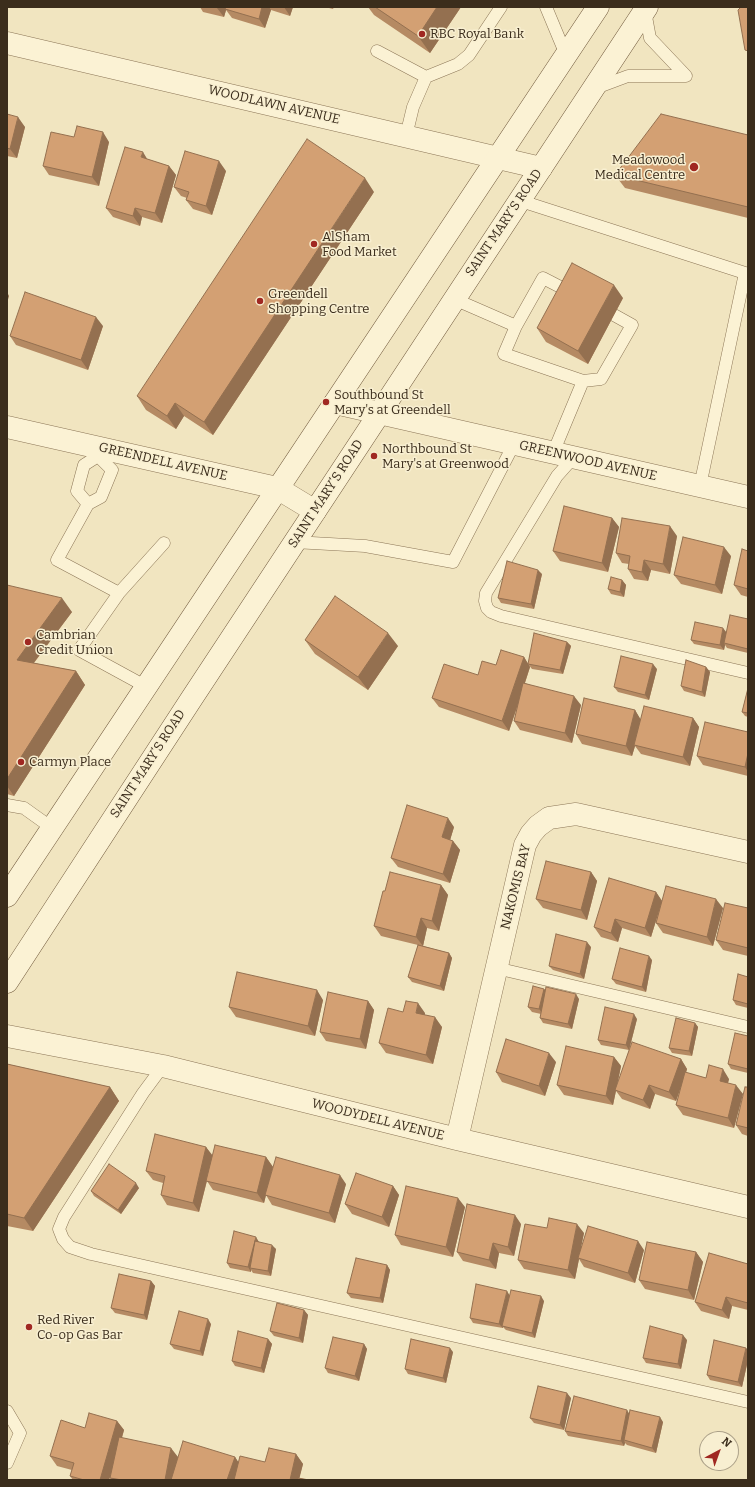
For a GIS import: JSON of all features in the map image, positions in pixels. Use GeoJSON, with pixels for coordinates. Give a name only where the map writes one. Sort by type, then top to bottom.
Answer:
{"type":"FeatureCollection","features":[{"type":"Feature","properties":{"kind":"street"},"geometry":{"type":"LineString","coordinates":[[7,896],[84,783],[145,686],[598,7]]}},
{"type":"Feature","properties":{"kind":"street","name":"SAINT MARY’S ROAD"},"geometry":{"type":"LineString","coordinates":[[7,982],[294,542],[454,299],[521,201],[541,168],[646,9]]}},
{"type":"Feature","properties":{"kind":"street","name":"WOODLAWN AVENUE"},"geometry":{"type":"LineString","coordinates":[[7,43],[541,168]]}},
{"type":"Feature","properties":{"kind":"street","name":"GREENWOOD AVENUE"},"geometry":{"type":"LineString","coordinates":[[335,403],[748,497]]}},
{"type":"Feature","properties":{"kind":"street","name":"GREENDELL AVENUE"},"geometry":{"type":"LineString","coordinates":[[7,427],[100,452],[277,488],[315,511]]}},
{"type":"Feature","properties":{"kind":"street","name":"NAKOMIS BAY"},"geometry":{"type":"LineString","coordinates":[[457,1140],[525,845],[531,834],[549,818],[576,814],[748,852]]}},
{"type":"Feature","properties":{"kind":"street","name":"WOODYDELL AVENUE"},"geometry":{"type":"LineString","coordinates":[[7,1036],[163,1066],[457,1140],[748,1207]]}},
{"type":"Feature","properties":{"kind":"lane"},"geometry":{"type":"LineString","coordinates":[[406,136],[413,107],[426,77],[458,64],[469,55],[501,7]]}},
{"type":"Feature","properties":{"kind":"lane"},"geometry":{"type":"LineString","coordinates":[[546,7],[566,55]]}},
{"type":"Feature","properties":{"kind":"lane"},"geometry":{"type":"LineString","coordinates":[[593,89],[628,76],[686,76],[650,38],[646,9]]}},
{"type":"Feature","properties":{"kind":"lane"},"geometry":{"type":"LineString","coordinates":[[377,51],[426,77]]}},
{"type":"Feature","properties":{"kind":"lane"},"geometry":{"type":"LineString","coordinates":[[521,201],[745,273],[700,486]]}},
{"type":"Feature","properties":{"kind":"lane"},"geometry":{"type":"LineString","coordinates":[[572,293],[543,278],[516,326],[504,354],[583,380],[601,379],[632,325],[614,315]]}},
{"type":"Feature","properties":{"kind":"lane"},"geometry":{"type":"LineString","coordinates":[[454,299],[516,326]]}},
{"type":"Feature","properties":{"kind":"lane"},"geometry":{"type":"LineString","coordinates":[[583,380],[558,476],[486,593],[485,601],[487,608],[491,612],[501,616],[748,673]]}},
{"type":"Feature","properties":{"kind":"lane"},"geometry":{"type":"LineString","coordinates":[[294,542],[366,546],[453,562],[514,444]]}},
{"type":"Feature","properties":{"kind":"lane"},"geometry":{"type":"LineString","coordinates":[[88,504],[77,491],[84,465],[100,452],[112,470],[102,497],[88,504],[57,560],[119,593]]}},
{"type":"Feature","properties":{"kind":"lane"},"geometry":{"type":"LineString","coordinates":[[145,686],[79,650],[119,593],[164,543]]}},
{"type":"Feature","properties":{"kind":"lane"},"geometry":{"type":"LineString","coordinates":[[7,805],[24,808],[52,828]]}},
{"type":"Feature","properties":{"kind":"lane"},"geometry":{"type":"LineString","coordinates":[[496,968],[748,1027]]}},
{"type":"Feature","properties":{"kind":"lane"},"geometry":{"type":"LineString","coordinates":[[163,1066],[143,1093],[64,1217],[59,1229],[63,1239],[70,1247],[91,1254],[748,1402]]}},
{"type":"Feature","properties":{"kind":"lane"},"geometry":{"type":"LineString","coordinates":[[7,1411],[20,1433],[7,1463]]}},
{"type":"Feature","properties":{"kind":"building"},"geometry":{"type":"Polygon","coordinates":[[[226,7],[262,7],[259,19],[225,9],[226,7]]]}},
{"type":"Feature","properties":{"kind":"building"},"geometry":{"type":"Polygon","coordinates":[[[375,7],[437,7],[418,36],[375,7]]]}},
{"type":"Feature","properties":{"kind":"building"},"geometry":{"type":"Polygon","coordinates":[[[741,7],[748,7],[748,51],[745,50],[738,10],[741,7]]]}},
{"type":"Feature","properties":{"kind":"building"},"geometry":{"type":"Polygon","coordinates":[[[7,114],[18,117],[10,149],[7,148],[7,114]]]}},
{"type":"Feature","properties":{"kind":"building","name":"Meadowood Medical Centre"},"geometry":{"type":"Polygon","coordinates":[[[661,114],[748,135],[748,207],[615,175],[661,114]]]}},
{"type":"Feature","properties":{"kind":"building"},"geometry":{"type":"Polygon","coordinates":[[[77,126],[103,132],[92,177],[43,166],[51,132],[74,137],[77,126]]]}},
{"type":"Feature","properties":{"kind":"building","name":"Greendell Shopping Centre"},"geometry":{"type":"Polygon","coordinates":[[[307,139],[365,178],[204,422],[175,403],[167,416],[137,396],[307,139]]]}},
{"type":"Feature","properties":{"kind":"building"},"geometry":{"type":"Polygon","coordinates":[[[125,147],[143,152],[141,157],[169,166],[155,213],[135,208],[133,216],[106,208],[125,147]]]}},
{"type":"Feature","properties":{"kind":"building"},"geometry":{"type":"Polygon","coordinates":[[[185,151],[219,161],[206,206],[186,200],[189,192],[174,187],[185,151]]]}},
{"type":"Feature","properties":{"kind":"building"},"geometry":{"type":"Polygon","coordinates":[[[572,263],[614,285],[578,351],[537,328],[572,263]]]}},
{"type":"Feature","properties":{"kind":"building"},"geometry":{"type":"Polygon","coordinates":[[[25,292],[96,317],[81,360],[10,336],[25,292]]]}},
{"type":"Feature","properties":{"kind":"building"},"geometry":{"type":"Polygon","coordinates":[[[564,506],[612,518],[602,563],[553,551],[564,506]]]}},
{"type":"Feature","properties":{"kind":"building"},"geometry":{"type":"Polygon","coordinates":[[[622,518],[670,526],[663,564],[644,560],[642,572],[628,569],[630,556],[616,553],[622,518]]]}},
{"type":"Feature","properties":{"kind":"building"},"geometry":{"type":"Polygon","coordinates":[[[683,537],[724,547],[715,585],[674,575],[683,537]]]}},
{"type":"Feature","properties":{"kind":"building"},"geometry":{"type":"Polygon","coordinates":[[[742,549],[748,551],[748,589],[734,585],[742,549]]]}},
{"type":"Feature","properties":{"kind":"building"},"geometry":{"type":"Polygon","coordinates":[[[507,561],[538,570],[531,604],[498,598],[507,561]]]}},
{"type":"Feature","properties":{"kind":"building"},"geometry":{"type":"Polygon","coordinates":[[[611,577],[622,580],[620,592],[608,589],[611,577]]]}},
{"type":"Feature","properties":{"kind":"building","name":"Cambrian Credit Union"},"geometry":{"type":"Polygon","coordinates":[[[7,585],[62,598],[17,660],[76,671],[7,779],[7,585]]]}},
{"type":"Feature","properties":{"kind":"building"},"geometry":{"type":"Polygon","coordinates":[[[335,596],[388,633],[358,677],[305,640],[335,596]]]}},
{"type":"Feature","properties":{"kind":"building"},"geometry":{"type":"Polygon","coordinates":[[[730,615],[748,619],[748,649],[724,643],[730,615]]]}},
{"type":"Feature","properties":{"kind":"building"},"geometry":{"type":"Polygon","coordinates":[[[695,622],[723,628],[720,645],[691,640],[695,622]]]}},
{"type":"Feature","properties":{"kind":"building"},"geometry":{"type":"Polygon","coordinates":[[[534,633],[567,642],[560,670],[528,664],[534,633]]]}},
{"type":"Feature","properties":{"kind":"building"},"geometry":{"type":"Polygon","coordinates":[[[501,650],[524,657],[502,721],[432,698],[444,664],[478,675],[482,661],[496,665],[501,650]]]}},
{"type":"Feature","properties":{"kind":"building"},"geometry":{"type":"Polygon","coordinates":[[[621,656],[653,664],[645,695],[614,687],[621,656]]]}},
{"type":"Feature","properties":{"kind":"building"},"geometry":{"type":"Polygon","coordinates":[[[686,660],[706,667],[702,692],[681,686],[686,660]]]}},
{"type":"Feature","properties":{"kind":"building"},"geometry":{"type":"Polygon","coordinates":[[[523,683],[574,696],[565,733],[514,721],[523,683]]]}},
{"type":"Feature","properties":{"kind":"building"},"geometry":{"type":"Polygon","coordinates":[[[748,688],[748,713],[742,712],[748,688]]]}},
{"type":"Feature","properties":{"kind":"building"},"geometry":{"type":"Polygon","coordinates":[[[584,698],[635,710],[626,746],[576,734],[584,698]]]}},
{"type":"Feature","properties":{"kind":"building"},"geometry":{"type":"Polygon","coordinates":[[[644,706],[693,718],[683,757],[634,745],[644,706]]]}},
{"type":"Feature","properties":{"kind":"building"},"geometry":{"type":"Polygon","coordinates":[[[705,722],[748,732],[748,753],[745,767],[697,756],[705,722]]]}},
{"type":"Feature","properties":{"kind":"building"},"geometry":{"type":"Polygon","coordinates":[[[407,805],[448,818],[442,837],[453,841],[443,874],[391,858],[407,805]]]}},
{"type":"Feature","properties":{"kind":"building"},"geometry":{"type":"Polygon","coordinates":[[[546,861],[591,872],[581,910],[536,899],[546,861]]]}},
{"type":"Feature","properties":{"kind":"building"},"geometry":{"type":"Polygon","coordinates":[[[390,872],[441,885],[432,921],[421,918],[416,937],[374,926],[383,891],[385,891],[390,872]]]}},
{"type":"Feature","properties":{"kind":"building"},"geometry":{"type":"Polygon","coordinates":[[[609,878],[656,892],[645,928],[615,919],[611,933],[594,927],[609,878]]]}},
{"type":"Feature","properties":{"kind":"building"},"geometry":{"type":"Polygon","coordinates":[[[666,886],[716,899],[707,937],[656,923],[666,886]]]}},
{"type":"Feature","properties":{"kind":"building"},"geometry":{"type":"Polygon","coordinates":[[[725,903],[748,908],[748,948],[716,940],[725,903]]]}},
{"type":"Feature","properties":{"kind":"building"},"geometry":{"type":"Polygon","coordinates":[[[556,934],[587,942],[580,974],[549,966],[556,934]]]}},
{"type":"Feature","properties":{"kind":"building"},"geometry":{"type":"Polygon","coordinates":[[[418,945],[449,953],[440,986],[408,977],[418,945]]]}},
{"type":"Feature","properties":{"kind":"building"},"geometry":{"type":"Polygon","coordinates":[[[620,948],[649,956],[642,987],[612,979],[620,948]]]}},
{"type":"Feature","properties":{"kind":"building"},"geometry":{"type":"Polygon","coordinates":[[[237,972],[317,990],[308,1026],[229,1007],[237,972]]]}},
{"type":"Feature","properties":{"kind":"building"},"geometry":{"type":"Polygon","coordinates":[[[738,974],[748,977],[748,1004],[733,1000],[738,974]]]}},
{"type":"Feature","properties":{"kind":"building"},"geometry":{"type":"Polygon","coordinates":[[[533,986],[544,989],[539,1009],[528,1007],[533,986]]]}},
{"type":"Feature","properties":{"kind":"building"},"geometry":{"type":"Polygon","coordinates":[[[546,987],[576,994],[568,1024],[540,1018],[546,987]]]}},
{"type":"Feature","properties":{"kind":"building"},"geometry":{"type":"Polygon","coordinates":[[[328,992],[368,1001],[360,1039],[320,1032],[328,992]]]}},
{"type":"Feature","properties":{"kind":"building"},"geometry":{"type":"Polygon","coordinates":[[[406,1001],[418,1003],[416,1013],[435,1017],[426,1055],[379,1043],[388,1008],[403,1012],[406,1001]]]}},
{"type":"Feature","properties":{"kind":"building"},"geometry":{"type":"Polygon","coordinates":[[[605,1007],[634,1014],[626,1045],[598,1040],[605,1007]]]}},
{"type":"Feature","properties":{"kind":"building"},"geometry":{"type":"Polygon","coordinates":[[[676,1018],[695,1023],[689,1051],[669,1048],[676,1018]]]}},
{"type":"Feature","properties":{"kind":"building"},"geometry":{"type":"Polygon","coordinates":[[[735,1033],[748,1036],[748,1069],[728,1064],[735,1033]]]}},
{"type":"Feature","properties":{"kind":"building"},"geometry":{"type":"Polygon","coordinates":[[[506,1039],[549,1053],[539,1086],[496,1072],[506,1039]]]}},
{"type":"Feature","properties":{"kind":"building"},"geometry":{"type":"Polygon","coordinates":[[[632,1042],[681,1059],[669,1092],[649,1085],[643,1100],[615,1090],[632,1042]]]}},
{"type":"Feature","properties":{"kind":"building"},"geometry":{"type":"Polygon","coordinates":[[[566,1046],[614,1057],[606,1096],[557,1085],[566,1046]]]}},
{"type":"Feature","properties":{"kind":"building"},"geometry":{"type":"Polygon","coordinates":[[[7,1064],[110,1087],[24,1218],[7,1214],[7,1064]]]}},
{"type":"Feature","properties":{"kind":"building"},"geometry":{"type":"Polygon","coordinates":[[[709,1065],[723,1069],[720,1081],[736,1085],[728,1118],[676,1105],[685,1072],[706,1078],[709,1065]]]}},
{"type":"Feature","properties":{"kind":"building"},"geometry":{"type":"Polygon","coordinates":[[[745,1087],[748,1087],[748,1128],[736,1125],[745,1087]]]}},
{"type":"Feature","properties":{"kind":"building"},"geometry":{"type":"Polygon","coordinates":[[[155,1134],[206,1147],[193,1203],[161,1195],[165,1176],[146,1171],[155,1134]]]}},
{"type":"Feature","properties":{"kind":"building"},"geometry":{"type":"Polygon","coordinates":[[[215,1145],[266,1157],[257,1193],[206,1181],[215,1145]]]}},
{"type":"Feature","properties":{"kind":"building"},"geometry":{"type":"Polygon","coordinates":[[[276,1157],[340,1175],[329,1213],[265,1195],[276,1157]]]}},
{"type":"Feature","properties":{"kind":"building"},"geometry":{"type":"Polygon","coordinates":[[[109,1164],[136,1183],[118,1210],[91,1191],[109,1164]]]}},
{"type":"Feature","properties":{"kind":"building"},"geometry":{"type":"Polygon","coordinates":[[[356,1173],[393,1186],[382,1217],[345,1204],[356,1173]]]}},
{"type":"Feature","properties":{"kind":"building"},"geometry":{"type":"Polygon","coordinates":[[[406,1186],[458,1198],[446,1247],[395,1235],[406,1186]]]}},
{"type":"Feature","properties":{"kind":"building"},"geometry":{"type":"Polygon","coordinates":[[[467,1204],[515,1215],[508,1247],[493,1243],[489,1260],[457,1252],[467,1204]]]}},
{"type":"Feature","properties":{"kind":"building"},"geometry":{"type":"Polygon","coordinates":[[[549,1218],[577,1224],[568,1270],[518,1260],[525,1224],[547,1228],[549,1218]]]}},
{"type":"Feature","properties":{"kind":"building"},"geometry":{"type":"Polygon","coordinates":[[[588,1226],[638,1241],[628,1273],[578,1258],[588,1226]]]}},
{"type":"Feature","properties":{"kind":"building"},"geometry":{"type":"Polygon","coordinates":[[[234,1231],[256,1237],[248,1267],[227,1263],[234,1231]]]}},
{"type":"Feature","properties":{"kind":"building"},"geometry":{"type":"Polygon","coordinates":[[[255,1241],[272,1245],[268,1271],[250,1268],[255,1241]]]}},
{"type":"Feature","properties":{"kind":"building"},"geometry":{"type":"Polygon","coordinates":[[[647,1242],[696,1252],[688,1290],[639,1280],[647,1242]]]}},
{"type":"Feature","properties":{"kind":"building"},"geometry":{"type":"Polygon","coordinates":[[[709,1253],[748,1264],[748,1303],[726,1297],[722,1310],[695,1302],[709,1253]]]}},
{"type":"Feature","properties":{"kind":"building"},"geometry":{"type":"Polygon","coordinates":[[[356,1258],[387,1265],[380,1298],[347,1293],[356,1258]]]}},
{"type":"Feature","properties":{"kind":"building"},"geometry":{"type":"Polygon","coordinates":[[[119,1274],[151,1281],[144,1315],[111,1308],[119,1274]]]}},
{"type":"Feature","properties":{"kind":"building"},"geometry":{"type":"Polygon","coordinates":[[[476,1284],[507,1291],[499,1324],[470,1318],[476,1284]]]}},
{"type":"Feature","properties":{"kind":"building"},"geometry":{"type":"Polygon","coordinates":[[[511,1290],[541,1296],[532,1333],[502,1326],[511,1290]]]}},
{"type":"Feature","properties":{"kind":"building"},"geometry":{"type":"Polygon","coordinates":[[[277,1303],[304,1310],[299,1338],[270,1331],[277,1303]]]}},
{"type":"Feature","properties":{"kind":"building"},"geometry":{"type":"Polygon","coordinates":[[[179,1311],[208,1319],[200,1351],[170,1344],[179,1311]]]}},
{"type":"Feature","properties":{"kind":"building"},"geometry":{"type":"Polygon","coordinates":[[[650,1326],[683,1335],[678,1364],[643,1358],[650,1326]]]}},
{"type":"Feature","properties":{"kind":"building"},"geometry":{"type":"Polygon","coordinates":[[[238,1331],[268,1339],[261,1368],[232,1361],[238,1331]]]}},
{"type":"Feature","properties":{"kind":"building"},"geometry":{"type":"Polygon","coordinates":[[[333,1337],[364,1344],[355,1376],[325,1368],[333,1337]]]}},
{"type":"Feature","properties":{"kind":"building"},"geometry":{"type":"Polygon","coordinates":[[[411,1339],[450,1348],[443,1378],[405,1369],[411,1339]]]}},
{"type":"Feature","properties":{"kind":"building"},"geometry":{"type":"Polygon","coordinates":[[[714,1340],[746,1348],[738,1382],[707,1375],[714,1340]]]}},
{"type":"Feature","properties":{"kind":"building"},"geometry":{"type":"Polygon","coordinates":[[[538,1386],[567,1393],[560,1425],[530,1418],[538,1386]]]}},
{"type":"Feature","properties":{"kind":"building"},"geometry":{"type":"Polygon","coordinates":[[[574,1396],[627,1410],[621,1441],[565,1431],[574,1396]]]}},
{"type":"Feature","properties":{"kind":"building"},"geometry":{"type":"Polygon","coordinates":[[[630,1410],[660,1417],[652,1448],[624,1440],[630,1410]]]}},
{"type":"Feature","properties":{"kind":"building"},"geometry":{"type":"Polygon","coordinates":[[[89,1413],[117,1421],[100,1480],[84,1480],[70,1476],[74,1463],[50,1456],[61,1420],[85,1428],[89,1413]]]}},
{"type":"Feature","properties":{"kind":"building"},"geometry":{"type":"Polygon","coordinates":[[[119,1437],[171,1448],[165,1480],[122,1480],[110,1478],[119,1437]]]}},
{"type":"Feature","properties":{"kind":"building"},"geometry":{"type":"Polygon","coordinates":[[[183,1441],[235,1457],[227,1480],[171,1480],[183,1441]]]}},
{"type":"Feature","properties":{"kind":"building"},"geometry":{"type":"Polygon","coordinates":[[[269,1448],[296,1454],[290,1480],[234,1480],[240,1456],[265,1462],[269,1448]]]}},
{"type":"Feature","properties":{"kind":"building"},"geometry":{"type":"Polygon","coordinates":[[[298,1478],[309,1480],[298,1480],[298,1478]]]}},
{"type":"Feature","properties":{"kind":"place","name":"RBC Royal Bank"},"geometry":{"type":"Point","coordinates":[422,34]}},
{"type":"Feature","properties":{"kind":"place","name":"Meadowood Medical Centre"},"geometry":{"type":"Point","coordinates":[694,167]}},
{"type":"Feature","properties":{"kind":"place","name":"AlSham Food Market"},"geometry":{"type":"Point","coordinates":[314,244]}},
{"type":"Feature","properties":{"kind":"place","name":"Greendell Shopping Centre"},"geometry":{"type":"Point","coordinates":[260,301]}},
{"type":"Feature","properties":{"kind":"place","name":"Southbound St Mary's at Greendell"},"geometry":{"type":"Point","coordinates":[326,402]}},
{"type":"Feature","properties":{"kind":"place","name":"Northbound St Mary's at Greenwood"},"geometry":{"type":"Point","coordinates":[374,456]}},
{"type":"Feature","properties":{"kind":"place","name":"Cambrian Credit Union"},"geometry":{"type":"Point","coordinates":[28,642]}},
{"type":"Feature","properties":{"kind":"place","name":"Carmyn Place"},"geometry":{"type":"Point","coordinates":[21,762]}},
{"type":"Feature","properties":{"kind":"place","name":"Red River Co-op Gas Bar"},"geometry":{"type":"Point","coordinates":[29,1327]}}]}
